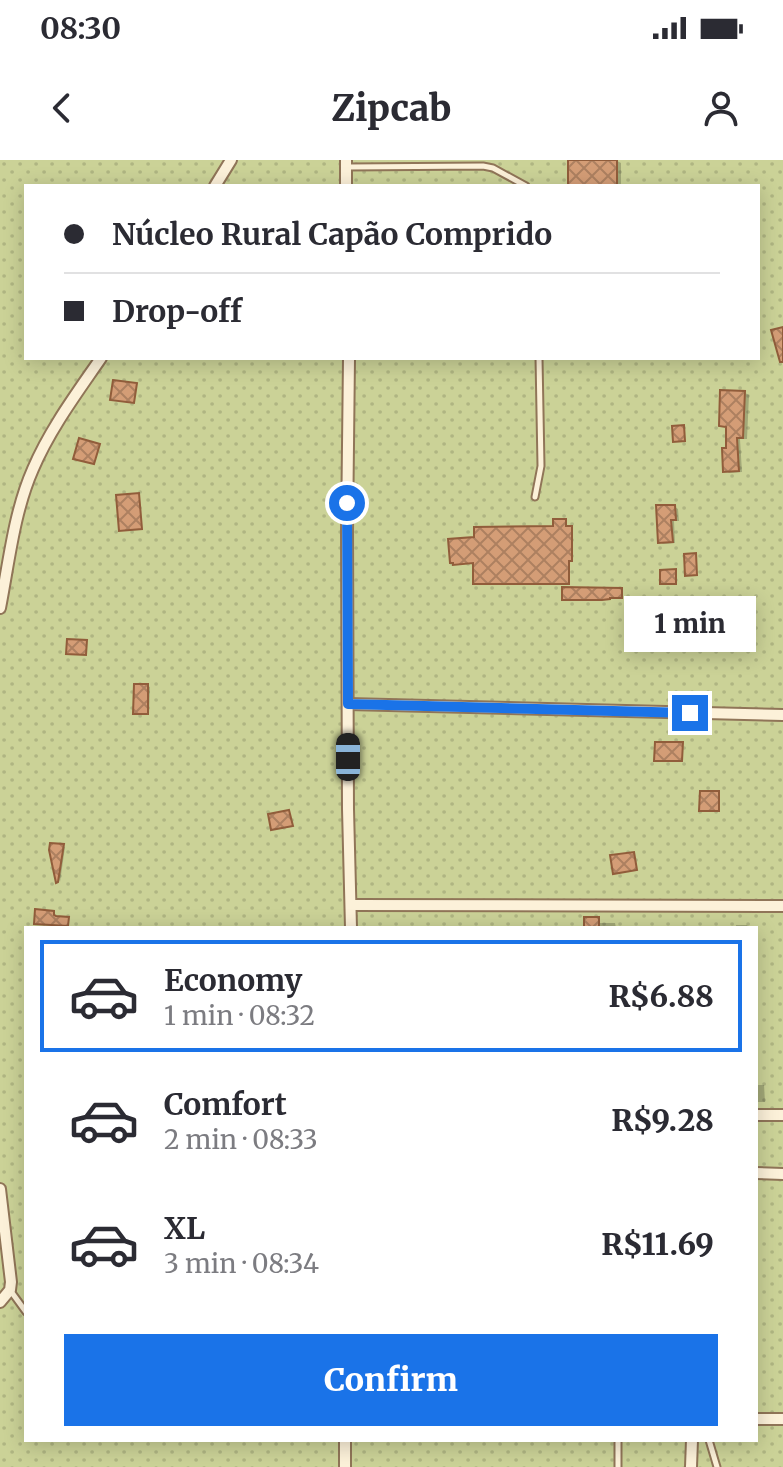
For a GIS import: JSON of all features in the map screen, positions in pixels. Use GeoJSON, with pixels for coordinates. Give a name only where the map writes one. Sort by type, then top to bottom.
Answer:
{"type":"FeatureCollection","features":[{"type":"Feature","properties":{"kind":"street"},"geometry":{"type":"LineString","coordinates":[[216,184],[231,160]]}},
{"type":"Feature","properties":{"kind":"street"},"geometry":{"type":"LineString","coordinates":[[0,608],[24,493],[33,467],[62,415],[100,360]]}},
{"type":"Feature","properties":{"kind":"street"},"geometry":{"type":"LineString","coordinates":[[349,360],[347,532],[351,926]]}},
{"type":"Feature","properties":{"kind":"street"},"geometry":{"type":"LineString","coordinates":[[348,704],[783,715]]}},
{"type":"Feature","properties":{"kind":"street"},"geometry":{"type":"LineString","coordinates":[[351,905],[783,906]]}},
{"type":"Feature","properties":{"kind":"street"},"geometry":{"type":"LineString","coordinates":[[758,1115],[783,1115]]}},
{"type":"Feature","properties":{"kind":"street"},"geometry":{"type":"LineString","coordinates":[[758,1173],[783,1174]]}},
{"type":"Feature","properties":{"kind":"street"},"geometry":{"type":"LineString","coordinates":[[0,1189],[11,1282],[10,1290],[0,1302]]}},
{"type":"Feature","properties":{"kind":"street"},"geometry":{"type":"LineString","coordinates":[[758,1419],[783,1419]]}},
{"type":"Feature","properties":{"kind":"street"},"geometry":{"type":"LineString","coordinates":[[345,1442],[345,1467]]}},
{"type":"Feature","properties":{"kind":"street"},"geometry":{"type":"LineString","coordinates":[[691,1467],[692,1442]]}},
{"type":"Feature","properties":{"kind":"lane"},"geometry":{"type":"LineString","coordinates":[[346,164],[483,166],[522,184]]}},
{"type":"Feature","properties":{"kind":"lane"},"geometry":{"type":"LineString","coordinates":[[535,497],[541,466],[539,360]]}},
{"type":"Feature","properties":{"kind":"lane"},"geometry":{"type":"LineString","coordinates":[[10,1290],[24,1309]]}},
{"type":"Feature","properties":{"kind":"lane"},"geometry":{"type":"LineString","coordinates":[[618,1442],[618,1467]]}},
{"type":"Feature","properties":{"kind":"lane"},"geometry":{"type":"LineString","coordinates":[[710,1442],[717,1467]]}},
{"type":"Feature","properties":{"kind":"green space"},"geometry":{"type":"Polygon","coordinates":[[[0,160],[783,160],[783,1467],[0,1467],[0,160]]]}},
{"type":"Feature","properties":{"kind":"building"},"geometry":{"type":"Polygon","coordinates":[[[568,160],[617,160],[617,184],[568,184],[568,160]]]}},
{"type":"Feature","properties":{"kind":"building"},"geometry":{"type":"Polygon","coordinates":[[[783,327],[783,362],[780,362],[771,330],[783,327]]]}},
{"type":"Feature","properties":{"kind":"building"},"geometry":{"type":"Polygon","coordinates":[[[113,380],[137,383],[134,403],[110,400],[113,380]]]}},
{"type":"Feature","properties":{"kind":"building"},"geometry":{"type":"Polygon","coordinates":[[[720,390],[745,391],[743,438],[737,438],[739,471],[723,472],[722,448],[726,448],[726,427],[719,426],[720,390]]]}},
{"type":"Feature","properties":{"kind":"building"},"geometry":{"type":"Polygon","coordinates":[[[684,425],[685,441],[673,442],[672,426],[684,425]]]}},
{"type":"Feature","properties":{"kind":"building"},"geometry":{"type":"Polygon","coordinates":[[[79,438],[100,444],[94,464],[73,459],[79,438]]]}},
{"type":"Feature","properties":{"kind":"building"},"geometry":{"type":"Polygon","coordinates":[[[139,493],[142,529],[119,531],[116,495],[139,493]]]}},
{"type":"Feature","properties":{"kind":"building"},"geometry":{"type":"Polygon","coordinates":[[[656,505],[675,505],[676,520],[671,520],[673,542],[658,543],[656,505]]]}},
{"type":"Feature","properties":{"kind":"building"},"geometry":{"type":"Polygon","coordinates":[[[553,519],[566,519],[566,526],[572,526],[569,584],[473,584],[473,563],[450,563],[448,539],[474,537],[474,527],[553,526],[553,519]]]}},
{"type":"Feature","properties":{"kind":"building"},"geometry":{"type":"Polygon","coordinates":[[[696,553],[697,575],[685,576],[684,554],[696,553]]]}},
{"type":"Feature","properties":{"kind":"building"},"geometry":{"type":"Polygon","coordinates":[[[676,569],[676,584],[660,584],[660,570],[676,569]]]}},
{"type":"Feature","properties":{"kind":"building"},"geometry":{"type":"Polygon","coordinates":[[[562,587],[622,588],[622,598],[562,600],[562,587]]]}},
{"type":"Feature","properties":{"kind":"building"},"geometry":{"type":"Polygon","coordinates":[[[656,612],[674,613],[673,645],[655,644],[656,612]]]}},
{"type":"Feature","properties":{"kind":"building"},"geometry":{"type":"Polygon","coordinates":[[[67,639],[87,640],[86,655],[66,654],[67,639]]]}},
{"type":"Feature","properties":{"kind":"building"},"geometry":{"type":"Polygon","coordinates":[[[134,684],[148,684],[148,714],[133,714],[134,684]]]}},
{"type":"Feature","properties":{"kind":"building"},"geometry":{"type":"Polygon","coordinates":[[[655,742],[683,742],[682,761],[654,761],[655,742]]]}},
{"type":"Feature","properties":{"kind":"building"},"geometry":{"type":"Polygon","coordinates":[[[700,791],[719,791],[719,811],[699,811],[700,791]]]}},
{"type":"Feature","properties":{"kind":"building"},"geometry":{"type":"Polygon","coordinates":[[[289,810],[293,826],[271,830],[268,814],[289,810]]]}},
{"type":"Feature","properties":{"kind":"building"},"geometry":{"type":"Polygon","coordinates":[[[50,843],[64,844],[56,883],[49,850],[50,843]]]}},
{"type":"Feature","properties":{"kind":"building"},"geometry":{"type":"Polygon","coordinates":[[[634,852],[637,870],[613,874],[610,855],[634,852]]]}},
{"type":"Feature","properties":{"kind":"building"},"geometry":{"type":"Polygon","coordinates":[[[35,909],[54,911],[56,916],[69,917],[68,926],[34,924],[35,909]]]}},
{"type":"Feature","properties":{"kind":"building"},"geometry":{"type":"Polygon","coordinates":[[[584,917],[599,917],[599,926],[584,926],[584,917]]]}},
{"type":"Feature","properties":{"kind":"route"},"geometry":{"type":"LineString","coordinates":[[347,503],[348,704],[690,713]]}}]}
